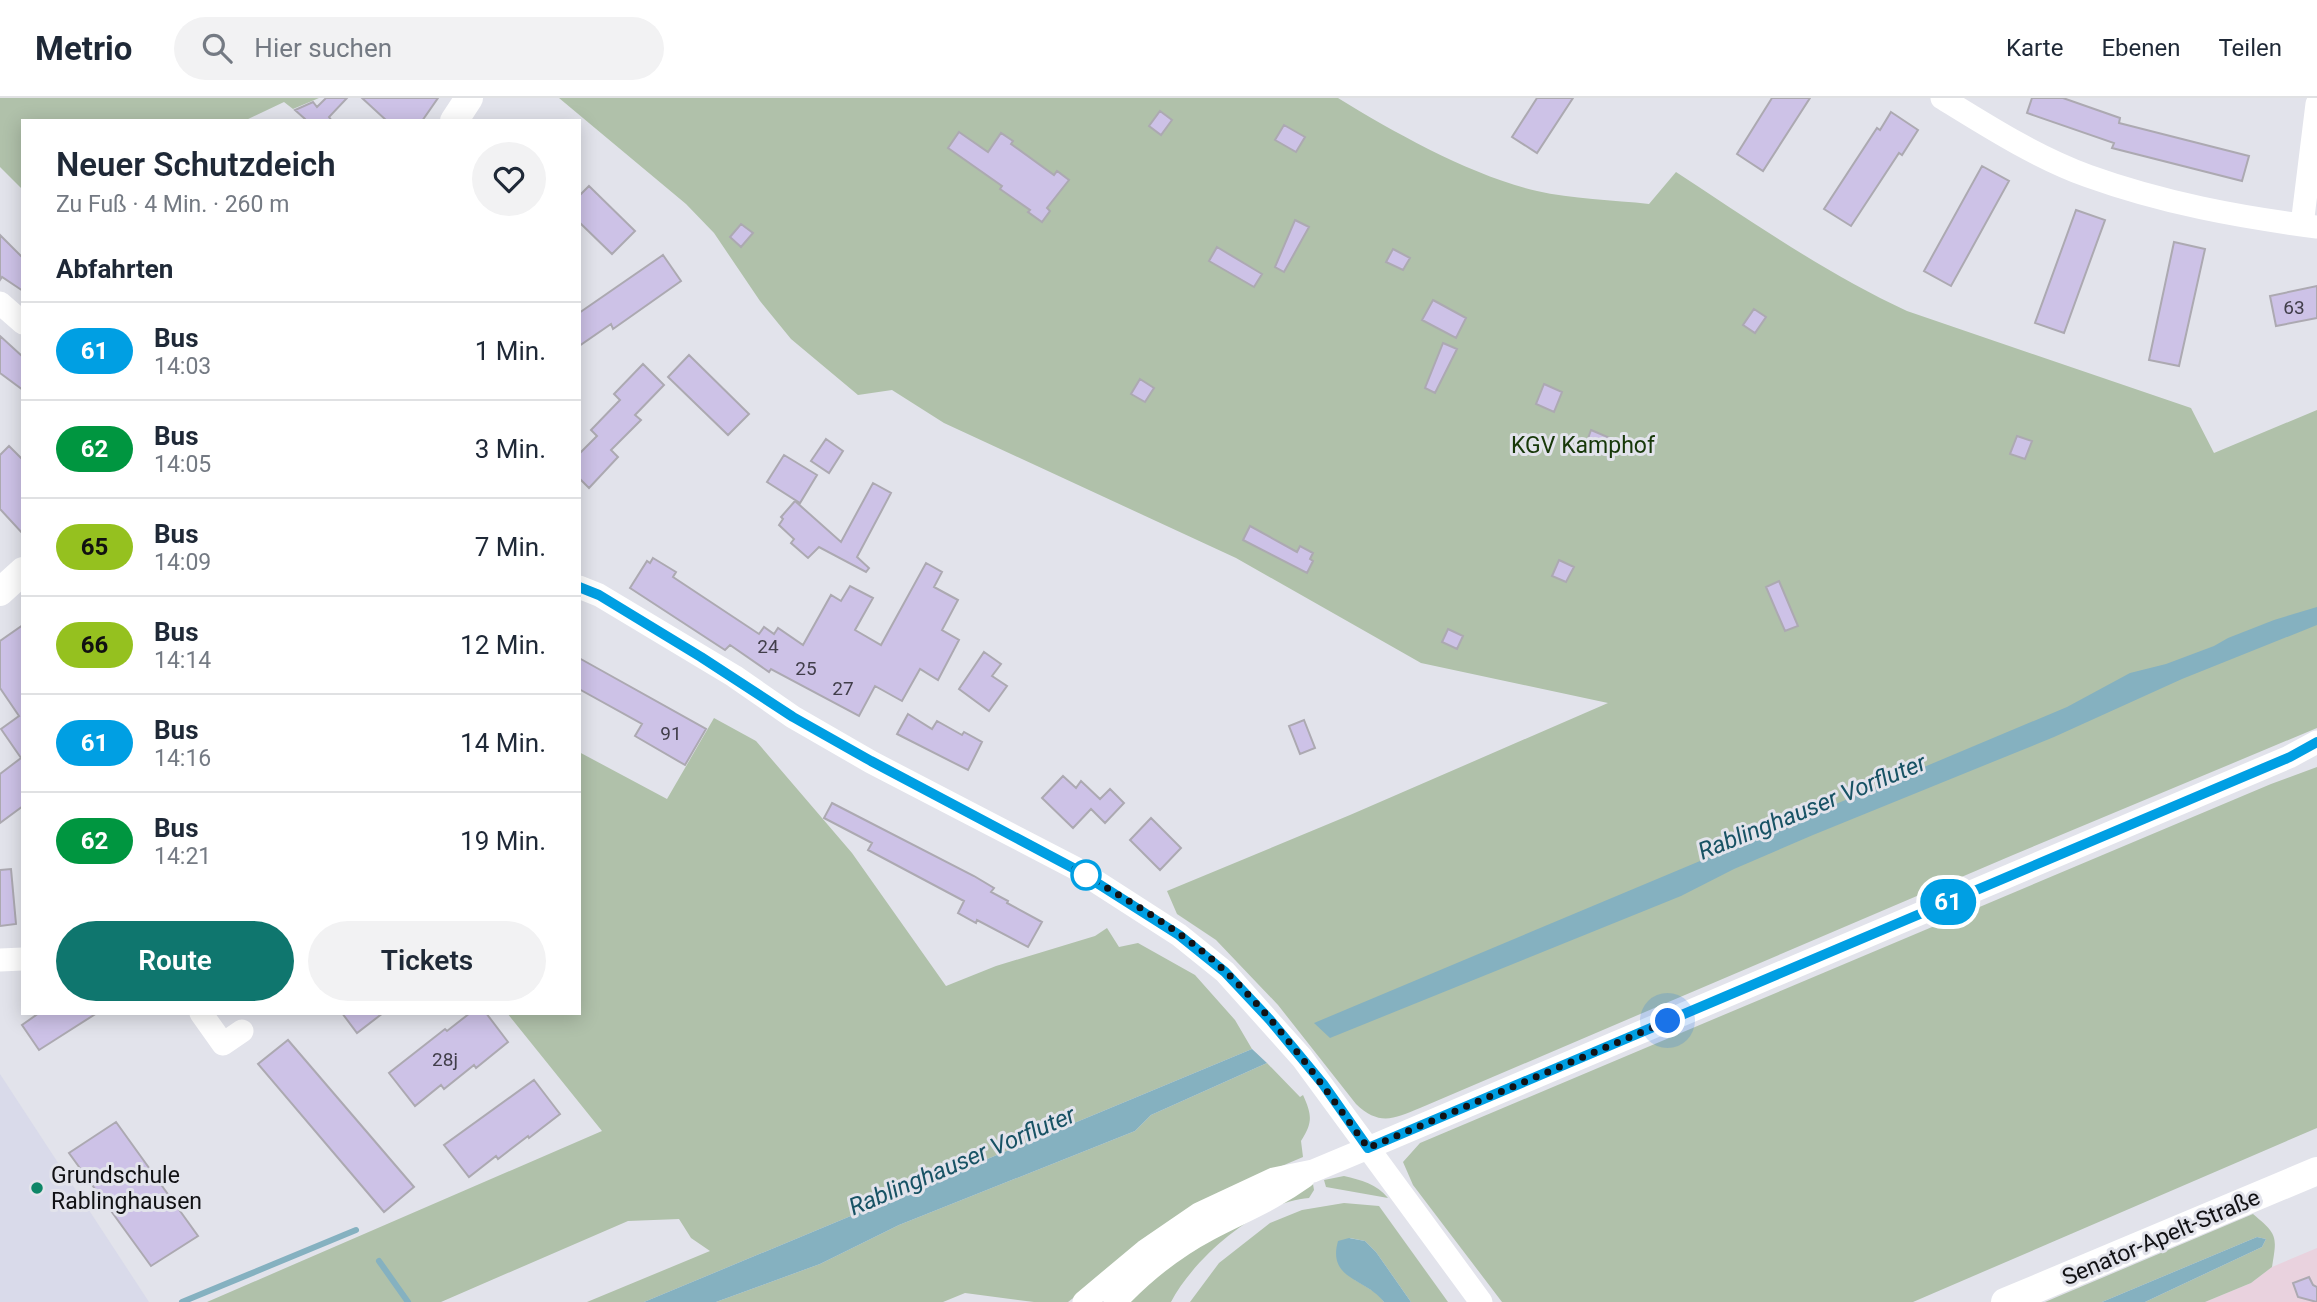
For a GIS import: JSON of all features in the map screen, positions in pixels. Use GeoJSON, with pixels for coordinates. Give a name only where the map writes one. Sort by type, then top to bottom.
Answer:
{"type":"FeatureCollection","features":[{"type":"Feature","properties":{"kind":"street"},"geometry":{"type":"LineString","coordinates":[[455,119],[469,98]]}},
{"type":"Feature","properties":{"kind":"street"},"geometry":{"type":"LineString","coordinates":[[1942,98],[2033,152],[2087,176],[2179,205],[2310,226],[2317,104]]}},
{"type":"Feature","properties":{"kind":"street"},"geometry":{"type":"LineString","coordinates":[[0,303],[21,321]]}},
{"type":"Feature","properties":{"kind":"street"},"geometry":{"type":"LineString","coordinates":[[0,592],[21,573]]}},
{"type":"Feature","properties":{"kind":"street"},"geometry":{"type":"LineString","coordinates":[[581,588],[599,595],[710,662],[793,717],[1075,869],[1179,935],[1225,972],[1270,1020],[1323,1084],[1481,1302]]}},
{"type":"Feature","properties":{"kind":"street"},"geometry":{"type":"LineString","coordinates":[[1084,1302],[1145,1251],[1199,1214],[1274,1179],[1312,1171],[1368,1148],[2290,757],[2317,742]]}},
{"type":"Feature","properties":{"kind":"street"},"geometry":{"type":"LineString","coordinates":[[2290,757],[2317,750]]}},
{"type":"Feature","properties":{"kind":"street"},"geometry":{"type":"LineString","coordinates":[[0,960],[21,959]]}},
{"type":"Feature","properties":{"kind":"street"},"geometry":{"type":"LineString","coordinates":[[202,1015],[223,1044],[242,1031]]}},
{"type":"Feature","properties":{"kind":"street"},"geometry":{"type":"LineString","coordinates":[[1115,1302],[1172,1252],[1208,1230],[1277,1196],[1312,1171]]}},
{"type":"Feature","properties":{"kind":"street","name":"Senator-Apelt-Straße"},"geometry":{"type":"LineString","coordinates":[[2005,1302],[2317,1171]]}},
{"type":"Feature","properties":{"kind":"shaded area","name":"Grundschule Rablinghausen"},"geometry":{"type":"Polygon","coordinates":[[[0,1074],[149,1302],[0,1302],[0,1074]]]}},
{"type":"Feature","properties":{"kind":"shaded area"},"geometry":{"type":"Polygon","coordinates":[[[2317,1248],[2317,1302],[2205,1302],[2251,1283],[2272,1267],[2317,1248]]]}},
{"type":"Feature","properties":{"kind":"green space"},"geometry":{"type":"Polygon","coordinates":[[[0,98],[319,98],[293,109],[284,102],[248,119],[21,119],[21,188],[0,167],[0,98]]]}},
{"type":"Feature","properties":{"kind":"green space","name":"KGV Kamphof"},"geometry":{"type":"Polygon","coordinates":[[[559,98],[1338,98],[1409,139],[1461,164],[1512,184],[1550,194],[1649,204],[1676,172],[1818,263],[1907,311],[2191,408],[2214,453],[2317,410],[2317,728],[1411,1112],[1380,1118],[1356,1104],[1278,1005],[1216,940],[1177,914],[1167,891],[1608,703],[1421,663],[1236,558],[944,423],[892,390],[858,395],[791,339],[760,301],[714,233],[686,204],[559,98]]]}},
{"type":"Feature","properties":{"kind":"green space"},"geometry":{"type":"Polygon","coordinates":[[[714,718],[756,741],[852,853],[946,986],[996,966],[1095,936],[1107,928],[1119,947],[1138,943],[1195,975],[1235,1020],[1252,1049],[644,1302],[587,1302],[710,1251],[691,1238],[679,1219],[628,1221],[441,1302],[207,1302],[602,1131],[509,1015],[581,1015],[581,753],[667,799],[714,718]]]}},
{"type":"Feature","properties":{"kind":"green space"},"geometry":{"type":"Polygon","coordinates":[[[2317,767],[2317,1128],[1913,1302],[1502,1302],[1413,1185],[1403,1162],[1420,1143],[2271,784],[2317,767]]]}},
{"type":"Feature","properties":{"kind":"green space"},"geometry":{"type":"Polygon","coordinates":[[[1267,1063],[1300,1097],[1303,1095],[1306,1102],[1310,1118],[1308,1129],[1301,1141],[1303,1157],[1242,1183],[1162,1229],[1068,1302],[1034,1302],[965,1293],[943,1302],[716,1302],[820,1264],[899,1225],[1135,1131],[1151,1115],[1267,1063]]]}},
{"type":"Feature","properties":{"kind":"green space"},"geometry":{"type":"Polygon","coordinates":[[[1344,1176],[1374,1186],[1388,1198],[1326,1187],[1324,1180],[1344,1176]]]}},
{"type":"Feature","properties":{"kind":"green space"},"geometry":{"type":"Polygon","coordinates":[[[1313,1184],[1314,1190],[1309,1198],[1269,1209],[1229,1235],[1195,1268],[1171,1302],[1123,1302],[1219,1230],[1313,1184]]]}},
{"type":"Feature","properties":{"kind":"green space"},"geometry":{"type":"Polygon","coordinates":[[[1344,1203],[1379,1206],[1448,1302],[1411,1302],[1376,1252],[1365,1241],[1350,1238],[1355,1280],[1378,1294],[1384,1302],[1190,1302],[1219,1263],[1270,1223],[1302,1210],[1344,1203]]]}},
{"type":"Feature","properties":{"kind":"green space"},"geometry":{"type":"Polygon","coordinates":[[[2253,1214],[2271,1232],[2275,1249],[2272,1267],[2251,1283],[2205,1302],[2145,1302],[2262,1247],[2266,1239],[2257,1237],[2102,1302],[2045,1302],[2253,1214]]]}},
{"type":"Feature","properties":{"kind":"water"},"geometry":{"type":"Polygon","coordinates":[[[2317,607],[2317,625],[2182,679],[2054,737],[1813,835],[1734,869],[1681,896],[1330,1038],[1314,1023],[2067,707],[2130,673],[2166,664],[2274,620],[2317,607]]]}},
{"type":"Feature","properties":{"kind":"water"},"geometry":{"type":"Polygon","coordinates":[[[1252,1049],[1267,1063],[1151,1115],[1135,1131],[899,1225],[820,1264],[716,1302],[644,1302],[1252,1049]]]}},
{"type":"Feature","properties":{"kind":"water"},"geometry":{"type":"Polygon","coordinates":[[[2257,1237],[2266,1239],[2262,1247],[2145,1302],[2102,1302],[2257,1237]]]}},
{"type":"Feature","properties":{"kind":"water"},"geometry":{"type":"Polygon","coordinates":[[[1349,1238],[1365,1241],[1376,1252],[1411,1302],[1384,1302],[1343,1271],[1336,1254],[1338,1241],[1349,1238]]]}},
{"type":"Feature","properties":{"kind":"building"},"geometry":{"type":"Polygon","coordinates":[[[326,98],[347,98],[329,117],[330,119],[305,119],[295,110],[313,102],[317,107],[326,98]]]}},
{"type":"Feature","properties":{"kind":"building"},"geometry":{"type":"Polygon","coordinates":[[[362,98],[438,98],[423,119],[385,119],[362,98]]]}},
{"type":"Feature","properties":{"kind":"building"},"geometry":{"type":"Polygon","coordinates":[[[1537,98],[1573,98],[1537,153],[1512,137],[1537,98]]]}},
{"type":"Feature","properties":{"kind":"building"},"geometry":{"type":"Polygon","coordinates":[[[1772,98],[1810,98],[1763,171],[1737,154],[1772,98]]]}},
{"type":"Feature","properties":{"kind":"building"},"geometry":{"type":"Polygon","coordinates":[[[2032,98],[2063,98],[2120,118],[2119,123],[2249,156],[2242,181],[2112,148],[2114,143],[2027,113],[2032,98]]]}},
{"type":"Feature","properties":{"kind":"building"},"geometry":{"type":"Polygon","coordinates":[[[1160,111],[1172,120],[1161,135],[1149,126],[1160,111]]]}},
{"type":"Feature","properties":{"kind":"building"},"geometry":{"type":"Polygon","coordinates":[[[1891,112],[1918,130],[1902,155],[1899,153],[1851,226],[1824,209],[1877,128],[1880,130],[1891,112]]]}},
{"type":"Feature","properties":{"kind":"building"},"geometry":{"type":"Polygon","coordinates":[[[1284,125],[1305,137],[1296,152],[1275,140],[1284,125]]]}},
{"type":"Feature","properties":{"kind":"building"},"geometry":{"type":"Polygon","coordinates":[[[959,132],[988,152],[1001,133],[1013,141],[1011,144],[1054,175],[1057,171],[1069,180],[1047,208],[1050,211],[1042,222],[1000,189],[1002,186],[948,148],[959,132]]]}},
{"type":"Feature","properties":{"kind":"building"},"geometry":{"type":"Polygon","coordinates":[[[1982,166],[2009,181],[1951,286],[1924,271],[1982,166]]]}},
{"type":"Feature","properties":{"kind":"building"},"geometry":{"type":"Polygon","coordinates":[[[589,186],[635,231],[612,254],[581,224],[581,194],[589,186]]]}},
{"type":"Feature","properties":{"kind":"building"},"geometry":{"type":"Polygon","coordinates":[[[2076,210],[2105,220],[2064,333],[2035,323],[2076,210]]]}},
{"type":"Feature","properties":{"kind":"building"},"geometry":{"type":"Polygon","coordinates":[[[1295,220],[1309,227],[1284,272],[1275,267],[1295,220]]]}},
{"type":"Feature","properties":{"kind":"building"},"geometry":{"type":"Polygon","coordinates":[[[741,224],[753,233],[741,247],[730,237],[741,224]]]}},
{"type":"Feature","properties":{"kind":"building"},"geometry":{"type":"Polygon","coordinates":[[[0,235],[21,256],[21,290],[2,277],[0,280],[0,235]]]}},
{"type":"Feature","properties":{"kind":"building"},"geometry":{"type":"Polygon","coordinates":[[[2174,242],[2205,249],[2179,366],[2149,360],[2174,242]]]}},
{"type":"Feature","properties":{"kind":"building"},"geometry":{"type":"Polygon","coordinates":[[[1217,247],[1262,274],[1254,287],[1209,261],[1217,247]]]}},
{"type":"Feature","properties":{"kind":"building"},"geometry":{"type":"Polygon","coordinates":[[[1393,249],[1410,258],[1403,270],[1386,262],[1393,249]]]}},
{"type":"Feature","properties":{"kind":"building"},"geometry":{"type":"Polygon","coordinates":[[[663,255],[681,281],[613,329],[611,324],[581,345],[581,312],[663,255]]]}},
{"type":"Feature","properties":{"kind":"building"},"geometry":{"type":"Polygon","coordinates":[[[2317,286],[2317,318],[2276,326],[2270,296],[2317,286]]]}},
{"type":"Feature","properties":{"kind":"building"},"geometry":{"type":"Polygon","coordinates":[[[1433,300],[1466,318],[1456,338],[1422,320],[1433,300]]]}},
{"type":"Feature","properties":{"kind":"building"},"geometry":{"type":"Polygon","coordinates":[[[1754,309],[1766,317],[1755,333],[1743,325],[1754,309]]]}},
{"type":"Feature","properties":{"kind":"building"},"geometry":{"type":"Polygon","coordinates":[[[0,336],[21,355],[21,389],[0,373],[0,336]]]}},
{"type":"Feature","properties":{"kind":"building"},"geometry":{"type":"Polygon","coordinates":[[[1443,343],[1457,349],[1435,393],[1425,388],[1443,343]]]}},
{"type":"Feature","properties":{"kind":"building"},"geometry":{"type":"Polygon","coordinates":[[[689,355],[749,414],[728,435],[668,377],[689,355]]]}},
{"type":"Feature","properties":{"kind":"building"},"geometry":{"type":"Polygon","coordinates":[[[643,364],[664,385],[635,415],[641,420],[611,450],[618,457],[589,488],[581,480],[581,452],[597,436],[591,430],[620,400],[614,394],[643,364]]]}},
{"type":"Feature","properties":{"kind":"building"},"geometry":{"type":"Polygon","coordinates":[[[1140,379],[1154,388],[1145,402],[1131,394],[1140,379]]]}},
{"type":"Feature","properties":{"kind":"building"},"geometry":{"type":"Polygon","coordinates":[[[1544,384],[1562,392],[1554,412],[1536,404],[1544,384]]]}},
{"type":"Feature","properties":{"kind":"building"},"geometry":{"type":"Polygon","coordinates":[[[1591,430],[1610,438],[1604,455],[1585,447],[1591,430]]]}},
{"type":"Feature","properties":{"kind":"building"},"geometry":{"type":"Polygon","coordinates":[[[2017,436],[2032,441],[2025,459],[2010,454],[2017,436]]]}},
{"type":"Feature","properties":{"kind":"building"},"geometry":{"type":"Polygon","coordinates":[[[826,439],[843,451],[829,473],[811,461],[826,439]]]}},
{"type":"Feature","properties":{"kind":"building"},"geometry":{"type":"Polygon","coordinates":[[[9,446],[21,458],[21,532],[0,509],[0,455],[9,446]]]}},
{"type":"Feature","properties":{"kind":"building"},"geometry":{"type":"Polygon","coordinates":[[[784,455],[817,475],[800,503],[767,482],[784,455]]]}},
{"type":"Feature","properties":{"kind":"building"},"geometry":{"type":"Polygon","coordinates":[[[873,483],[891,493],[857,557],[869,568],[866,572],[819,547],[808,558],[791,543],[794,539],[779,525],[783,519],[781,517],[795,501],[841,542],[873,483]]]}},
{"type":"Feature","properties":{"kind":"building"},"geometry":{"type":"Polygon","coordinates":[[[1250,526],[1297,552],[1300,546],[1313,553],[1310,559],[1313,561],[1307,573],[1243,540],[1250,526]]]}},
{"type":"Feature","properties":{"kind":"building"},"geometry":{"type":"Polygon","coordinates":[[[653,558],[676,572],[673,577],[759,634],[764,627],[774,634],[778,628],[803,645],[831,595],[841,601],[850,586],[873,598],[855,630],[881,645],[926,563],[942,572],[934,587],[958,600],[942,630],[959,640],[938,680],[920,669],[902,701],[875,686],[859,716],[771,669],[769,672],[730,645],[725,650],[630,588],[647,561],[650,563],[653,558]]]}},
{"type":"Feature","properties":{"kind":"building"},"geometry":{"type":"Polygon","coordinates":[[[1559,560],[1574,567],[1566,582],[1552,576],[1559,560]]]}},
{"type":"Feature","properties":{"kind":"building"},"geometry":{"type":"Polygon","coordinates":[[[1779,581],[1798,626],[1785,631],[1766,587],[1779,581]]]}},
{"type":"Feature","properties":{"kind":"building"},"geometry":{"type":"Polygon","coordinates":[[[21,626],[21,758],[1,729],[19,716],[0,688],[0,641],[21,626]]]}},
{"type":"Feature","properties":{"kind":"building"},"geometry":{"type":"Polygon","coordinates":[[[1448,629],[1463,636],[1457,649],[1442,642],[1448,629]]]}},
{"type":"Feature","properties":{"kind":"building"},"geometry":{"type":"Polygon","coordinates":[[[984,652],[1001,664],[992,676],[1007,686],[989,711],[959,689],[984,652]]]}},
{"type":"Feature","properties":{"kind":"building"},"geometry":{"type":"Polygon","coordinates":[[[581,659],[706,729],[685,765],[635,736],[642,724],[581,690],[581,659]]]}},
{"type":"Feature","properties":{"kind":"building"},"geometry":{"type":"Polygon","coordinates":[[[908,714],[932,729],[937,721],[962,735],[964,732],[982,742],[968,770],[897,734],[908,714]]]}},
{"type":"Feature","properties":{"kind":"building"},"geometry":{"type":"Polygon","coordinates":[[[1304,720],[1315,748],[1300,754],[1289,726],[1304,720]]]}},
{"type":"Feature","properties":{"kind":"building"},"geometry":{"type":"Polygon","coordinates":[[[21,758],[21,807],[0,823],[0,774],[21,758]]]}},
{"type":"Feature","properties":{"kind":"building"},"geometry":{"type":"Polygon","coordinates":[[[1063,776],[1076,788],[1081,781],[1100,799],[1110,789],[1124,803],[1105,823],[1091,809],[1073,828],[1042,798],[1063,776]]]}},
{"type":"Feature","properties":{"kind":"building"},"geometry":{"type":"Polygon","coordinates":[[[832,803],[974,876],[994,888],[991,892],[1008,901],[1007,903],[1042,922],[1028,947],[958,913],[964,901],[868,850],[872,843],[824,818],[832,803]]]}},
{"type":"Feature","properties":{"kind":"building"},"geometry":{"type":"Polygon","coordinates":[[[1151,818],[1181,848],[1160,870],[1130,840],[1151,818]]]}},
{"type":"Feature","properties":{"kind":"building"},"geometry":{"type":"Polygon","coordinates":[[[11,869],[16,924],[0,926],[0,870],[11,869]]]}},
{"type":"Feature","properties":{"kind":"building"},"geometry":{"type":"Polygon","coordinates":[[[36,1015],[94,1015],[39,1050],[22,1025],[36,1015]]]}},
{"type":"Feature","properties":{"kind":"building"},"geometry":{"type":"Polygon","coordinates":[[[344,1015],[380,1015],[357,1033],[344,1015]]]}},
{"type":"Feature","properties":{"kind":"building"},"geometry":{"type":"Polygon","coordinates":[[[467,1015],[488,1015],[508,1042],[476,1068],[474,1065],[444,1089],[441,1085],[415,1106],[389,1073],[445,1029],[447,1031],[467,1015]]]}},
{"type":"Feature","properties":{"kind":"building"},"geometry":{"type":"Polygon","coordinates":[[[288,1040],[414,1187],[384,1212],[258,1064],[288,1040]]]}},
{"type":"Feature","properties":{"kind":"building"},"geometry":{"type":"Polygon","coordinates":[[[534,1080],[560,1114],[469,1177],[444,1145],[534,1080]]]}},
{"type":"Feature","properties":{"kind":"building"},"geometry":{"type":"Polygon","coordinates":[[[116,1122],[198,1236],[151,1266],[69,1153],[116,1122]]]}},
{"type":"Feature","properties":{"kind":"building"},"geometry":{"type":"Polygon","coordinates":[[[2309,1277],[2317,1287],[2317,1302],[2298,1297],[2293,1283],[2309,1277]]]}},
{"type":"Feature","properties":{"kind":"waterway"},"geometry":{"type":"LineString","coordinates":[[182,1302],[356,1230]]}},
{"type":"Feature","properties":{"kind":"waterway"},"geometry":{"type":"LineString","coordinates":[[379,1261],[408,1302]]}},
{"type":"Feature","properties":{"kind":"bus line","name":"61"},"geometry":{"type":"LineString","coordinates":[[581,588],[599,595],[734,677],[793,717],[1075,869],[1142,909],[1179,935],[1225,972],[1270,1020],[1323,1084],[1368,1148],[2290,757],[2317,742]]}},
{"type":"Feature","properties":{"kind":"place","name":"Grundschule Rablinghausen"},"geometry":{"type":"Point","coordinates":[37,1188]}},
{"type":"Feature","properties":{"kind":"route"},"geometry":{"type":"LineString","coordinates":[[1086,875],[1075,869],[1142,909],[1225,972],[1270,1020],[1323,1084],[1368,1148],[1668,1021]]}},
{"type":"Feature","properties":{"kind":"water label","name":"Rablinghauser Vorfluter"},"geometry":{"type":"Point","coordinates":[1812,807]}},
{"type":"Feature","properties":{"kind":"water label","name":"Rablinghauser Vorfluter"},"geometry":{"type":"Point","coordinates":[962,1161]}}]}
